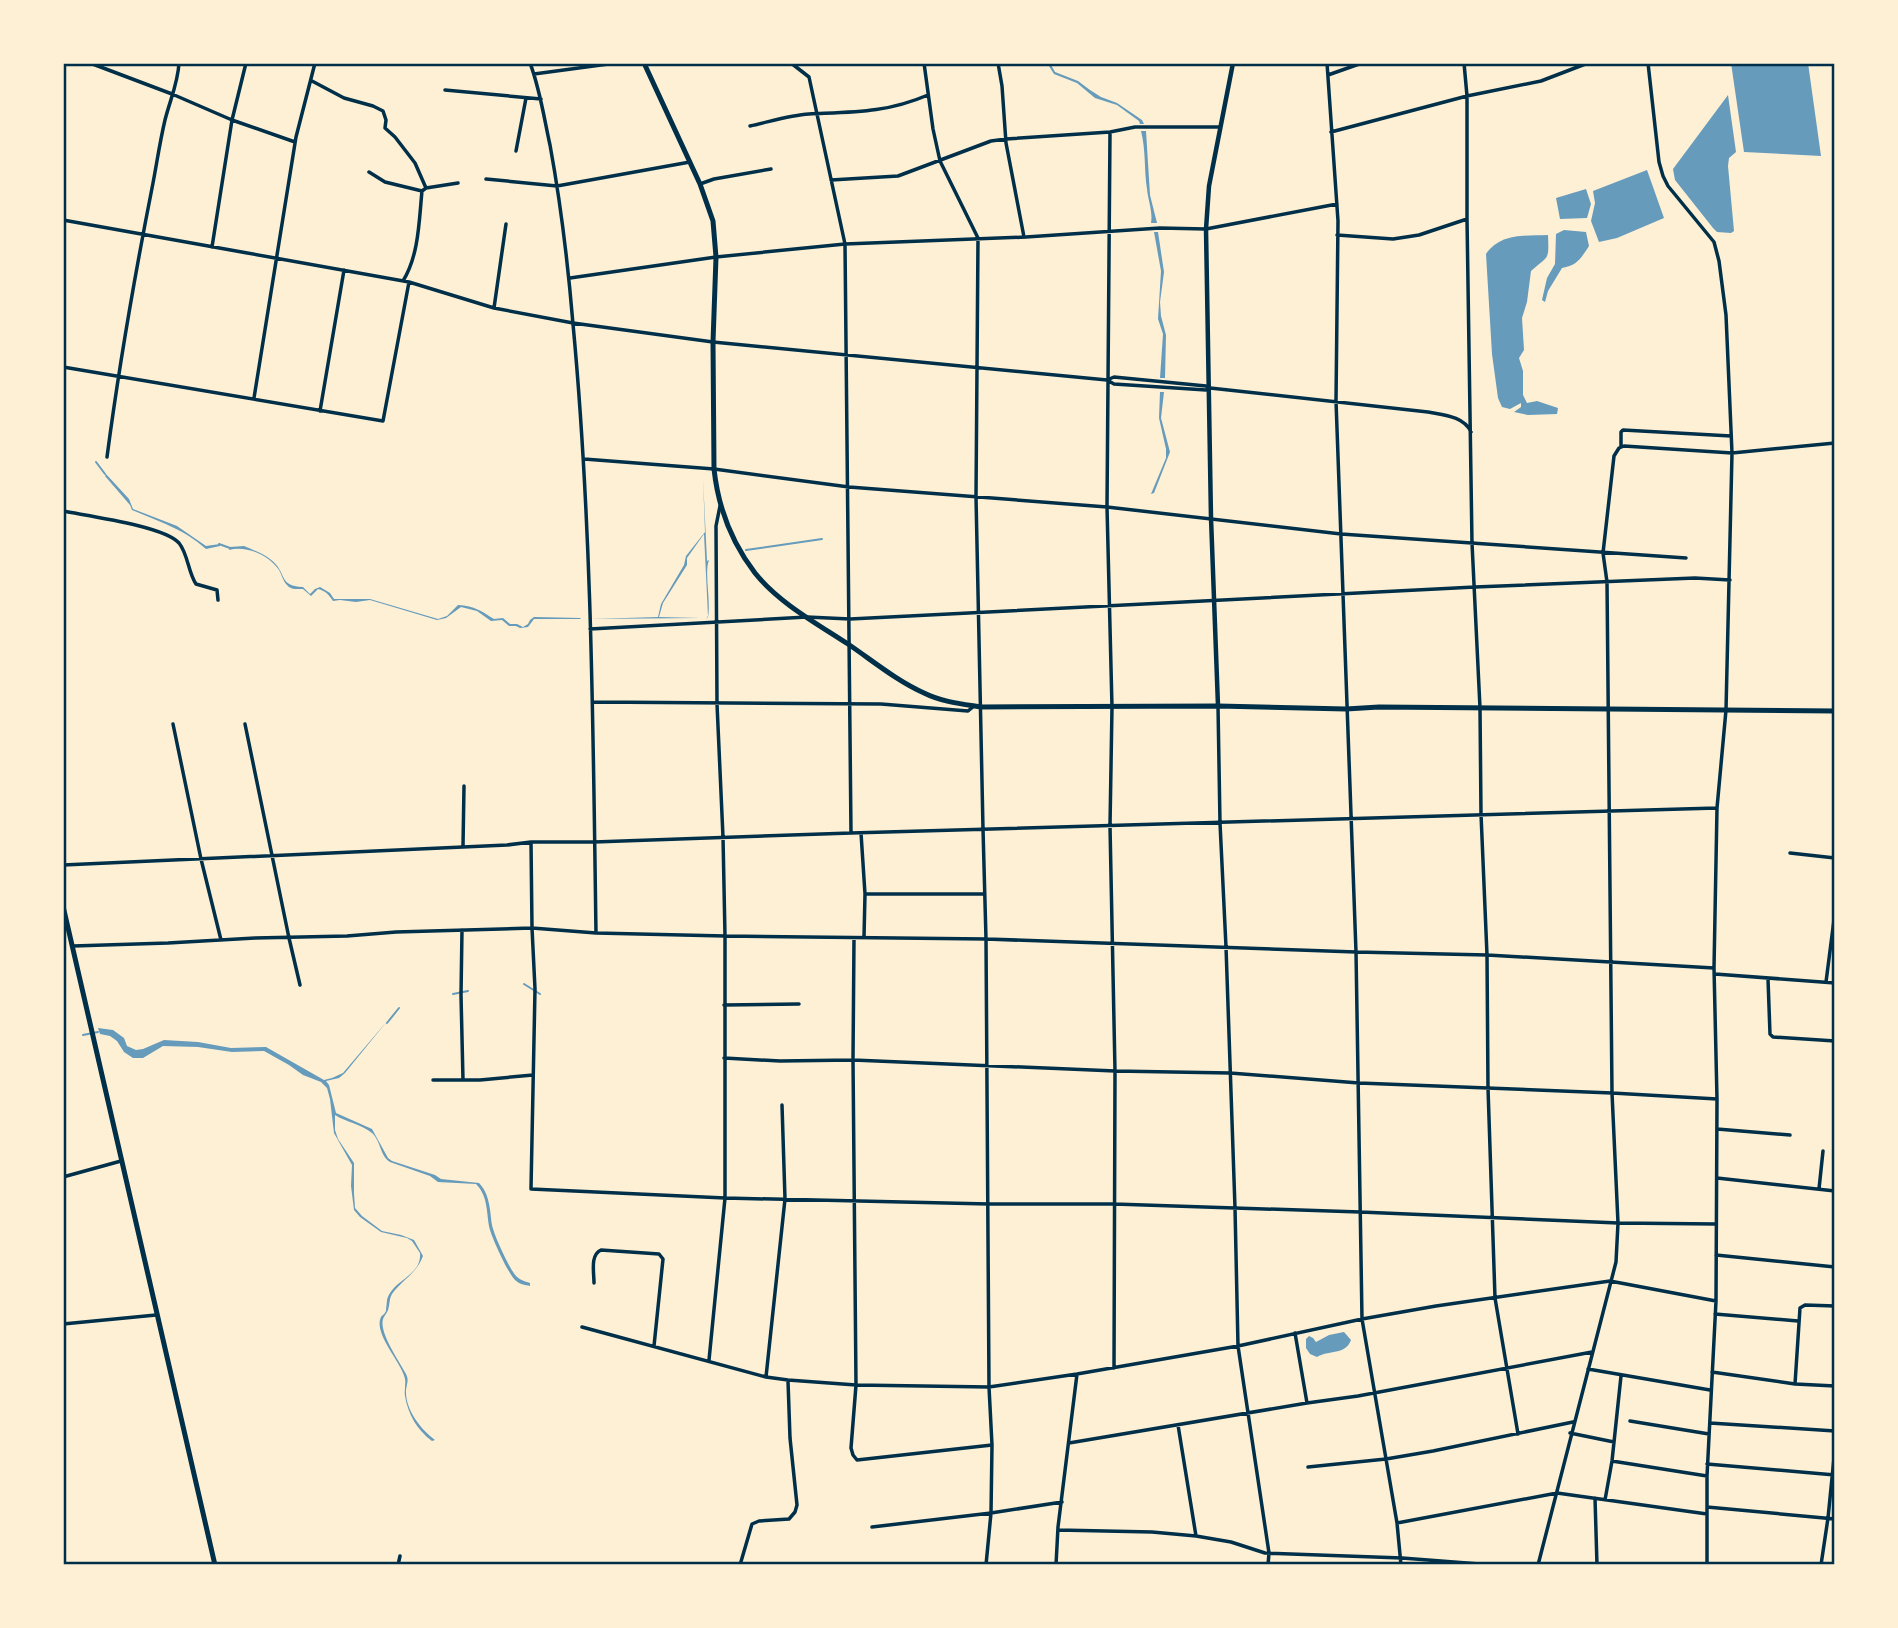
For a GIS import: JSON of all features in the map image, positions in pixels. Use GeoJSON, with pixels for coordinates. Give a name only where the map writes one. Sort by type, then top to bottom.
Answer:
{"type":"FeatureCollection","features":[{"type":"Feature","properties":{"kind":"main road"},"geometry":{"type":"LineString","coordinates":[[646,63],[691,162],[713,221],[716,257],[713,342],[714,469],[720,504],[734,539],[756,574],[774,593],[881,667],[924,693],[946,702],[978,706],[1835,711]]}},
{"type":"Feature","properties":{"kind":"main road"},"geometry":{"type":"LineString","coordinates":[[1218,706],[1211,519],[1206,229],[1209,186],[1233,63]]}},
{"type":"Feature","properties":{"kind":"main road"},"geometry":{"type":"LineString","coordinates":[[63,906],[215,1565]]}},
{"type":"Feature","properties":{"kind":"street"},"geometry":{"type":"LineString","coordinates":[[90,63],[232,120],[295,142]]}},
{"type":"Feature","properties":{"kind":"street"},"geometry":{"type":"LineString","coordinates":[[107,70],[108,63]]}},
{"type":"Feature","properties":{"kind":"street"},"geometry":{"type":"LineString","coordinates":[[107,457],[143,233],[163,129],[177,84],[179,63]]}},
{"type":"Feature","properties":{"kind":"street"},"geometry":{"type":"LineString","coordinates":[[212,247],[232,120],[246,63]]}},
{"type":"Feature","properties":{"kind":"street"},"geometry":{"type":"LineString","coordinates":[[254,399],[295,142],[315,63]]}},
{"type":"Feature","properties":{"kind":"street"},"geometry":{"type":"LineString","coordinates":[[530,63],[541,99],[557,186],[578,363],[593,702],[596,933]]}},
{"type":"Feature","properties":{"kind":"street"},"geometry":{"type":"LineString","coordinates":[[534,74],[617,63]]}},
{"type":"Feature","properties":{"kind":"street"},"geometry":{"type":"LineString","coordinates":[[791,63],[810,78],[845,244],[851,833]]}},
{"type":"Feature","properties":{"kind":"street"},"geometry":{"type":"LineString","coordinates":[[924,63],[940,161],[978,238],[978,706],[986,939],[989,1387],[992,1445],[991,1513],[986,1565]]}},
{"type":"Feature","properties":{"kind":"street"},"geometry":{"type":"LineString","coordinates":[[998,63],[1006,139],[1024,237]]}},
{"type":"Feature","properties":{"kind":"street"},"geometry":{"type":"LineString","coordinates":[[1327,63],[1337,204],[1336,401],[1356,952],[1362,1319],[1397,1523],[1401,1565]]}},
{"type":"Feature","properties":{"kind":"street"},"geometry":{"type":"LineString","coordinates":[[1328,75],[1362,63]]}},
{"type":"Feature","properties":{"kind":"street"},"geometry":{"type":"LineString","coordinates":[[1464,63],[1467,96],[1472,543],[1480,708],[1495,1298],[1518,1434]]}},
{"type":"Feature","properties":{"kind":"street"},"geometry":{"type":"LineString","coordinates":[[1331,132],[1467,96],[1541,81],[1588,63]]}},
{"type":"Feature","properties":{"kind":"street"},"geometry":{"type":"LineString","coordinates":[[1648,63],[1662,176],[1714,242],[1727,316],[1732,453],[1730,580],[1726,710],[1717,808],[1714,968],[1717,1099],[1716,1301],[1707,1464],[1707,1565]]}},
{"type":"Feature","properties":{"kind":"street"},"geometry":{"type":"LineString","coordinates":[[312,81],[344,98],[383,111],[385,128],[415,163],[424,190],[413,259],[402,281]]}},
{"type":"Feature","properties":{"kind":"street"},"geometry":{"type":"LineString","coordinates":[[444,90],[541,99]]}},
{"type":"Feature","properties":{"kind":"street"},"geometry":{"type":"LineString","coordinates":[[750,126],[808,114],[877,111],[928,95]]}},
{"type":"Feature","properties":{"kind":"street"},"geometry":{"type":"LineString","coordinates":[[516,151],[526,98]]}},
{"type":"Feature","properties":{"kind":"street"},"geometry":{"type":"LineString","coordinates":[[831,180],[898,177],[990,141],[1110,132],[1135,127],[1220,127]]}},
{"type":"Feature","properties":{"kind":"street"},"geometry":{"type":"LineString","coordinates":[[1110,132],[1107,508],[1112,707],[1110,826],[1115,1071],[1114,1368]]}},
{"type":"Feature","properties":{"kind":"street"},"geometry":{"type":"LineString","coordinates":[[486,178],[557,186],[691,162]]}},
{"type":"Feature","properties":{"kind":"street"},"geometry":{"type":"LineString","coordinates":[[700,184],[713,179],[771,169]]}},
{"type":"Feature","properties":{"kind":"street"},"geometry":{"type":"LineString","coordinates":[[369,173],[385,181],[424,190],[458,183]]}},
{"type":"Feature","properties":{"kind":"street"},"geometry":{"type":"LineString","coordinates":[[570,278],[716,257],[845,244],[1024,237],[1146,228],[1206,229],[1337,204]]}},
{"type":"Feature","properties":{"kind":"street"},"geometry":{"type":"LineString","coordinates":[[1337,235],[1393,239],[1419,235],[1467,219]]}},
{"type":"Feature","properties":{"kind":"street"},"geometry":{"type":"LineString","coordinates":[[63,220],[409,282],[494,308],[573,323],[713,342],[1107,380],[1114,384],[1206,386],[1428,412],[1461,420],[1471,432]]}},
{"type":"Feature","properties":{"kind":"street"},"geometry":{"type":"LineString","coordinates":[[494,308],[506,224]]}},
{"type":"Feature","properties":{"kind":"street"},"geometry":{"type":"LineString","coordinates":[[320,411],[344,270]]}},
{"type":"Feature","properties":{"kind":"street"},"geometry":{"type":"LineString","coordinates":[[63,367],[383,421],[409,282]]}},
{"type":"Feature","properties":{"kind":"street"},"geometry":{"type":"LineString","coordinates":[[1538,1565],[1616,1262],[1618,1223],[1612,1093],[1610,810],[1606,582],[1603,553],[1614,456],[1621,446],[1623,429],[1731,436]]}},
{"type":"Feature","properties":{"kind":"street"},"geometry":{"type":"LineString","coordinates":[[1621,446],[1732,453],[1835,443]]}},
{"type":"Feature","properties":{"kind":"street"},"geometry":{"type":"LineString","coordinates":[[583,459],[714,469],[849,487],[1107,508],[1341,534],[1686,558]]}},
{"type":"Feature","properties":{"kind":"street"},"geometry":{"type":"LineString","coordinates":[[709,1360],[724,1198],[725,936],[717,704],[716,526],[720,504]]}},
{"type":"Feature","properties":{"kind":"street"},"geometry":{"type":"LineString","coordinates":[[63,511],[153,530],[175,539],[182,547],[196,584],[217,590],[218,600]]}},
{"type":"Feature","properties":{"kind":"street"},"geometry":{"type":"LineString","coordinates":[[590,629],[807,617],[850,619],[1475,587],[1695,578],[1730,580]]}},
{"type":"Feature","properties":{"kind":"street"},"geometry":{"type":"LineString","coordinates":[[593,702],[881,704],[968,711],[978,706]]}},
{"type":"Feature","properties":{"kind":"street"},"geometry":{"type":"LineString","coordinates":[[1218,706],[1238,1346],[1269,1553],[1268,1565]]}},
{"type":"Feature","properties":{"kind":"street"},"geometry":{"type":"LineString","coordinates":[[173,724],[221,940]]}},
{"type":"Feature","properties":{"kind":"street"},"geometry":{"type":"LineString","coordinates":[[245,724],[300,985]]}},
{"type":"Feature","properties":{"kind":"street"},"geometry":{"type":"LineString","coordinates":[[463,845],[464,786]]}},
{"type":"Feature","properties":{"kind":"street"},"geometry":{"type":"LineString","coordinates":[[63,865],[531,842],[1717,808]]}},
{"type":"Feature","properties":{"kind":"street"},"geometry":{"type":"LineString","coordinates":[[861,833],[865,894],[864,937]]}},
{"type":"Feature","properties":{"kind":"street"},"geometry":{"type":"LineString","coordinates":[[531,842],[535,991],[531,1189],[724,1198],[1114,1204],[1618,1223],[1716,1224]]}},
{"type":"Feature","properties":{"kind":"street"},"geometry":{"type":"LineString","coordinates":[[1790,853],[1835,858]]}},
{"type":"Feature","properties":{"kind":"street"},"geometry":{"type":"LineString","coordinates":[[865,894],[985,894]]}},
{"type":"Feature","properties":{"kind":"street"},"geometry":{"type":"LineString","coordinates":[[1826,982],[1835,912]]}},
{"type":"Feature","properties":{"kind":"street"},"geometry":{"type":"LineString","coordinates":[[73,946],[532,928],[596,933],[986,939],[1487,955],[1714,968]]}},
{"type":"Feature","properties":{"kind":"street"},"geometry":{"type":"LineString","coordinates":[[462,930],[463,1080]]}},
{"type":"Feature","properties":{"kind":"street"},"geometry":{"type":"LineString","coordinates":[[854,938],[856,1385],[851,1448],[857,1460],[992,1445]]}},
{"type":"Feature","properties":{"kind":"street"},"geometry":{"type":"LineString","coordinates":[[1715,974],[1835,983]]}},
{"type":"Feature","properties":{"kind":"street"},"geometry":{"type":"LineString","coordinates":[[1768,979],[1770,1034],[1835,1041]]}},
{"type":"Feature","properties":{"kind":"street"},"geometry":{"type":"LineString","coordinates":[[724,1005],[799,1004]]}},
{"type":"Feature","properties":{"kind":"street"},"geometry":{"type":"LineString","coordinates":[[724,1058],[1230,1073],[1359,1083],[1717,1099]]}},
{"type":"Feature","properties":{"kind":"street"},"geometry":{"type":"LineString","coordinates":[[433,1080],[533,1076]]}},
{"type":"Feature","properties":{"kind":"street"},"geometry":{"type":"LineString","coordinates":[[766,1377],[785,1199],[782,1105]]}},
{"type":"Feature","properties":{"kind":"street"},"geometry":{"type":"LineString","coordinates":[[1717,1129],[1790,1135]]}},
{"type":"Feature","properties":{"kind":"street"},"geometry":{"type":"LineString","coordinates":[[1819,1189],[1823,1151]]}},
{"type":"Feature","properties":{"kind":"street"},"geometry":{"type":"LineString","coordinates":[[63,1177],[121,1161]]}},
{"type":"Feature","properties":{"kind":"street"},"geometry":{"type":"LineString","coordinates":[[1717,1178],[1835,1191]]}},
{"type":"Feature","properties":{"kind":"street"},"geometry":{"type":"LineString","coordinates":[[594,1283],[594,1256],[601,1250],[662,1256],[654,1346]]}},
{"type":"Feature","properties":{"kind":"street"},"geometry":{"type":"LineString","coordinates":[[1716,1255],[1835,1267]]}},
{"type":"Feature","properties":{"kind":"street"},"geometry":{"type":"LineString","coordinates":[[582,1327],[766,1377],[856,1385],[989,1387],[1238,1346],[1362,1319],[1610,1280],[1716,1301]]}},
{"type":"Feature","properties":{"kind":"street"},"geometry":{"type":"LineString","coordinates":[[1795,1384],[1800,1308],[1805,1305],[1835,1306]]}},
{"type":"Feature","properties":{"kind":"street"},"geometry":{"type":"LineString","coordinates":[[1715,1314],[1798,1321]]}},
{"type":"Feature","properties":{"kind":"street"},"geometry":{"type":"LineString","coordinates":[[63,1324],[156,1315]]}},
{"type":"Feature","properties":{"kind":"street"},"geometry":{"type":"LineString","coordinates":[[1295,1333],[1307,1403]]}},
{"type":"Feature","properties":{"kind":"street"},"geometry":{"type":"LineString","coordinates":[[1069,1443],[1592,1352]]}},
{"type":"Feature","properties":{"kind":"street"},"geometry":{"type":"LineString","coordinates":[[1588,1369],[1710,1390]]}},
{"type":"Feature","properties":{"kind":"street"},"geometry":{"type":"LineString","coordinates":[[1712,1372],[1835,1387]]}},
{"type":"Feature","properties":{"kind":"street"},"geometry":{"type":"LineString","coordinates":[[1056,1565],[1077,1374]]}},
{"type":"Feature","properties":{"kind":"street"},"geometry":{"type":"LineString","coordinates":[[1605,1500],[1621,1376]]}},
{"type":"Feature","properties":{"kind":"street"},"geometry":{"type":"LineString","coordinates":[[740,1565],[752,1524],[789,1519],[797,1505],[790,1438],[788,1380]]}},
{"type":"Feature","properties":{"kind":"street"},"geometry":{"type":"LineString","coordinates":[[1630,1421],[1709,1434]]}},
{"type":"Feature","properties":{"kind":"street"},"geometry":{"type":"LineString","coordinates":[[1308,1467],[1386,1459],[1573,1422]]}},
{"type":"Feature","properties":{"kind":"street"},"geometry":{"type":"LineString","coordinates":[[1710,1423],[1835,1431]]}},
{"type":"Feature","properties":{"kind":"street"},"geometry":{"type":"LineString","coordinates":[[1178,1425],[1196,1536]]}},
{"type":"Feature","properties":{"kind":"street"},"geometry":{"type":"LineString","coordinates":[[1570,1433],[1614,1442]]}},
{"type":"Feature","properties":{"kind":"street"},"geometry":{"type":"LineString","coordinates":[[1821,1565],[1834,1475],[1835,1448]]}},
{"type":"Feature","properties":{"kind":"street"},"geometry":{"type":"LineString","coordinates":[[1612,1461],[1707,1476]]}},
{"type":"Feature","properties":{"kind":"street"},"geometry":{"type":"LineString","coordinates":[[1707,1464],[1834,1475]]}},
{"type":"Feature","properties":{"kind":"street"},"geometry":{"type":"LineString","coordinates":[[1397,1523],[1558,1493],[1707,1514]]}},
{"type":"Feature","properties":{"kind":"street"},"geometry":{"type":"LineString","coordinates":[[1595,1498],[1597,1565]]}},
{"type":"Feature","properties":{"kind":"street"},"geometry":{"type":"LineString","coordinates":[[872,1527],[1062,1502]]}},
{"type":"Feature","properties":{"kind":"street"},"geometry":{"type":"LineString","coordinates":[[1707,1507],[1835,1519]]}},
{"type":"Feature","properties":{"kind":"street"},"geometry":{"type":"LineString","coordinates":[[1058,1530],[1196,1536],[1269,1553],[1402,1558],[1493,1565]]}},
{"type":"Feature","properties":{"kind":"street"},"geometry":{"type":"LineString","coordinates":[[398,1565],[400,1556]]}},
{"type":"Feature","properties":{"kind":"water"},"geometry":{"type":"Polygon","coordinates":[[[1047,63],[1050,63],[1055,72],[1078,81],[1101,97],[1117,103],[1144,124],[1140,124],[1117,105],[1095,98],[1077,83],[1054,74],[1047,63]]]}},
{"type":"Feature","properties":{"kind":"water"},"geometry":{"type":"Polygon","coordinates":[[[1731,63],[1808,63],[1821,156],[1744,152],[1731,63]]]}},
{"type":"Feature","properties":{"kind":"water"},"geometry":{"type":"Polygon","coordinates":[[[1728,95],[1736,152],[1729,158],[1728,166],[1734,231],[1731,233],[1717,232],[1713,228],[1675,180],[1673,169],[1728,95]]]}},
{"type":"Feature","properties":{"kind":"water"},"geometry":{"type":"Polygon","coordinates":[[[1141,131],[1146,131],[1150,195],[1157,223],[1151,223],[1141,131]]]}},
{"type":"Feature","properties":{"kind":"water"},"geometry":{"type":"Polygon","coordinates":[[[1647,170],[1664,218],[1617,238],[1599,242],[1591,221],[1595,203],[1593,191],[1647,170]]]}},
{"type":"Feature","properties":{"kind":"water"},"geometry":{"type":"Polygon","coordinates":[[[1586,189],[1591,204],[1587,218],[1560,219],[1556,198],[1586,189]]]}},
{"type":"Feature","properties":{"kind":"water"},"geometry":{"type":"Polygon","coordinates":[[[1564,230],[1586,232],[1589,246],[1578,261],[1562,268],[1548,291],[1545,302],[1542,300],[1547,278],[1555,264],[1556,234],[1564,230]]]}},
{"type":"Feature","properties":{"kind":"water"},"geometry":{"type":"Polygon","coordinates":[[[1154,232],[1158,232],[1164,272],[1160,302],[1166,335],[1165,378],[1160,378],[1163,334],[1158,319],[1161,271],[1154,232]]]}},
{"type":"Feature","properties":{"kind":"water"},"geometry":{"type":"Polygon","coordinates":[[[1548,235],[1547,257],[1531,271],[1522,318],[1524,350],[1519,358],[1523,371],[1523,395],[1527,403],[1537,401],[1558,408],[1557,414],[1528,415],[1514,412],[1521,407],[1521,403],[1510,409],[1502,407],[1498,398],[1492,354],[1486,254],[1506,239],[1548,235]]]}},
{"type":"Feature","properties":{"kind":"water"},"geometry":{"type":"Polygon","coordinates":[[[1160,392],[1164,392],[1161,418],[1170,452],[1154,493],[1151,494],[1166,458],[1159,418],[1160,392]]]}},
{"type":"Feature","properties":{"kind":"water"},"geometry":{"type":"Polygon","coordinates":[[[106,474],[129,499],[133,509],[177,526],[206,546],[220,546],[206,549],[180,531],[132,510],[106,474]]]}},
{"type":"Feature","properties":{"kind":"water"},"geometry":{"type":"Polygon","coordinates":[[[703,478],[707,561],[709,560],[708,617],[706,619],[704,534],[687,558],[687,565],[663,603],[659,617],[700,618],[591,619],[658,617],[661,604],[684,565],[686,556],[705,532],[703,478]]]}},
{"type":"Feature","properties":{"kind":"water"},"geometry":{"type":"Polygon","coordinates":[[[244,546],[261,553],[270,559],[276,564],[289,584],[303,587],[310,594],[320,587],[334,599],[370,599],[438,619],[447,616],[458,605],[477,609],[494,619],[503,618],[510,624],[523,627],[534,617],[581,618],[534,619],[528,627],[520,628],[509,626],[502,620],[491,621],[477,611],[461,607],[446,618],[437,620],[370,600],[333,601],[318,589],[311,596],[303,589],[290,588],[275,565],[257,552],[229,550],[230,547],[244,546]]]}},
{"type":"Feature","properties":{"kind":"water"},"geometry":{"type":"Polygon","coordinates":[[[388,1020],[345,1073],[339,1078],[326,1081],[336,1113],[372,1129],[392,1161],[441,1179],[479,1183],[487,1197],[493,1230],[506,1259],[516,1276],[530,1283],[530,1286],[515,1280],[501,1256],[492,1235],[485,1200],[476,1184],[438,1182],[430,1176],[390,1162],[372,1133],[335,1115],[338,1139],[354,1163],[355,1208],[382,1231],[414,1240],[423,1256],[413,1271],[420,1253],[412,1241],[381,1232],[354,1210],[352,1165],[334,1133],[330,1099],[327,1088],[321,1082],[303,1075],[264,1051],[232,1052],[163,1046],[143,1058],[133,1058],[124,1052],[117,1041],[100,1034],[98,1028],[113,1030],[124,1038],[127,1046],[136,1050],[164,1040],[231,1048],[266,1047],[324,1080],[343,1073],[388,1020]]]}},
{"type":"Feature","properties":{"kind":"water"},"geometry":{"type":"Polygon","coordinates":[[[410,1275],[392,1294],[383,1325],[387,1339],[407,1376],[408,1404],[419,1424],[435,1440],[432,1441],[418,1427],[408,1409],[405,1396],[403,1373],[382,1334],[380,1320],[386,1311],[387,1300],[395,1287],[410,1275]]]}},
{"type":"Feature","properties":{"kind":"water"},"geometry":{"type":"Polygon","coordinates":[[[1344,1332],[1351,1340],[1349,1345],[1341,1350],[1317,1357],[1310,1354],[1306,1348],[1306,1339],[1309,1336],[1316,1342],[1329,1335],[1344,1332]]]}},
{"type":"Feature","properties":{"kind":"waterway"},"geometry":{"type":"LineString","coordinates":[[96,462],[105,474]]}},
{"type":"Feature","properties":{"kind":"waterway"},"geometry":{"type":"LineString","coordinates":[[746,550],[822,539]]}},
{"type":"Feature","properties":{"kind":"waterway"},"geometry":{"type":"LineString","coordinates":[[219,544],[230,548]]}},
{"type":"Feature","properties":{"kind":"waterway"},"geometry":{"type":"LineString","coordinates":[[524,984],[540,994]]}},
{"type":"Feature","properties":{"kind":"waterway"},"geometry":{"type":"LineString","coordinates":[[453,994],[468,991]]}},
{"type":"Feature","properties":{"kind":"waterway"},"geometry":{"type":"LineString","coordinates":[[387,1023],[399,1008]]}},
{"type":"Feature","properties":{"kind":"waterway"},"geometry":{"type":"LineString","coordinates":[[83,1035],[98,1032]]}}]}
